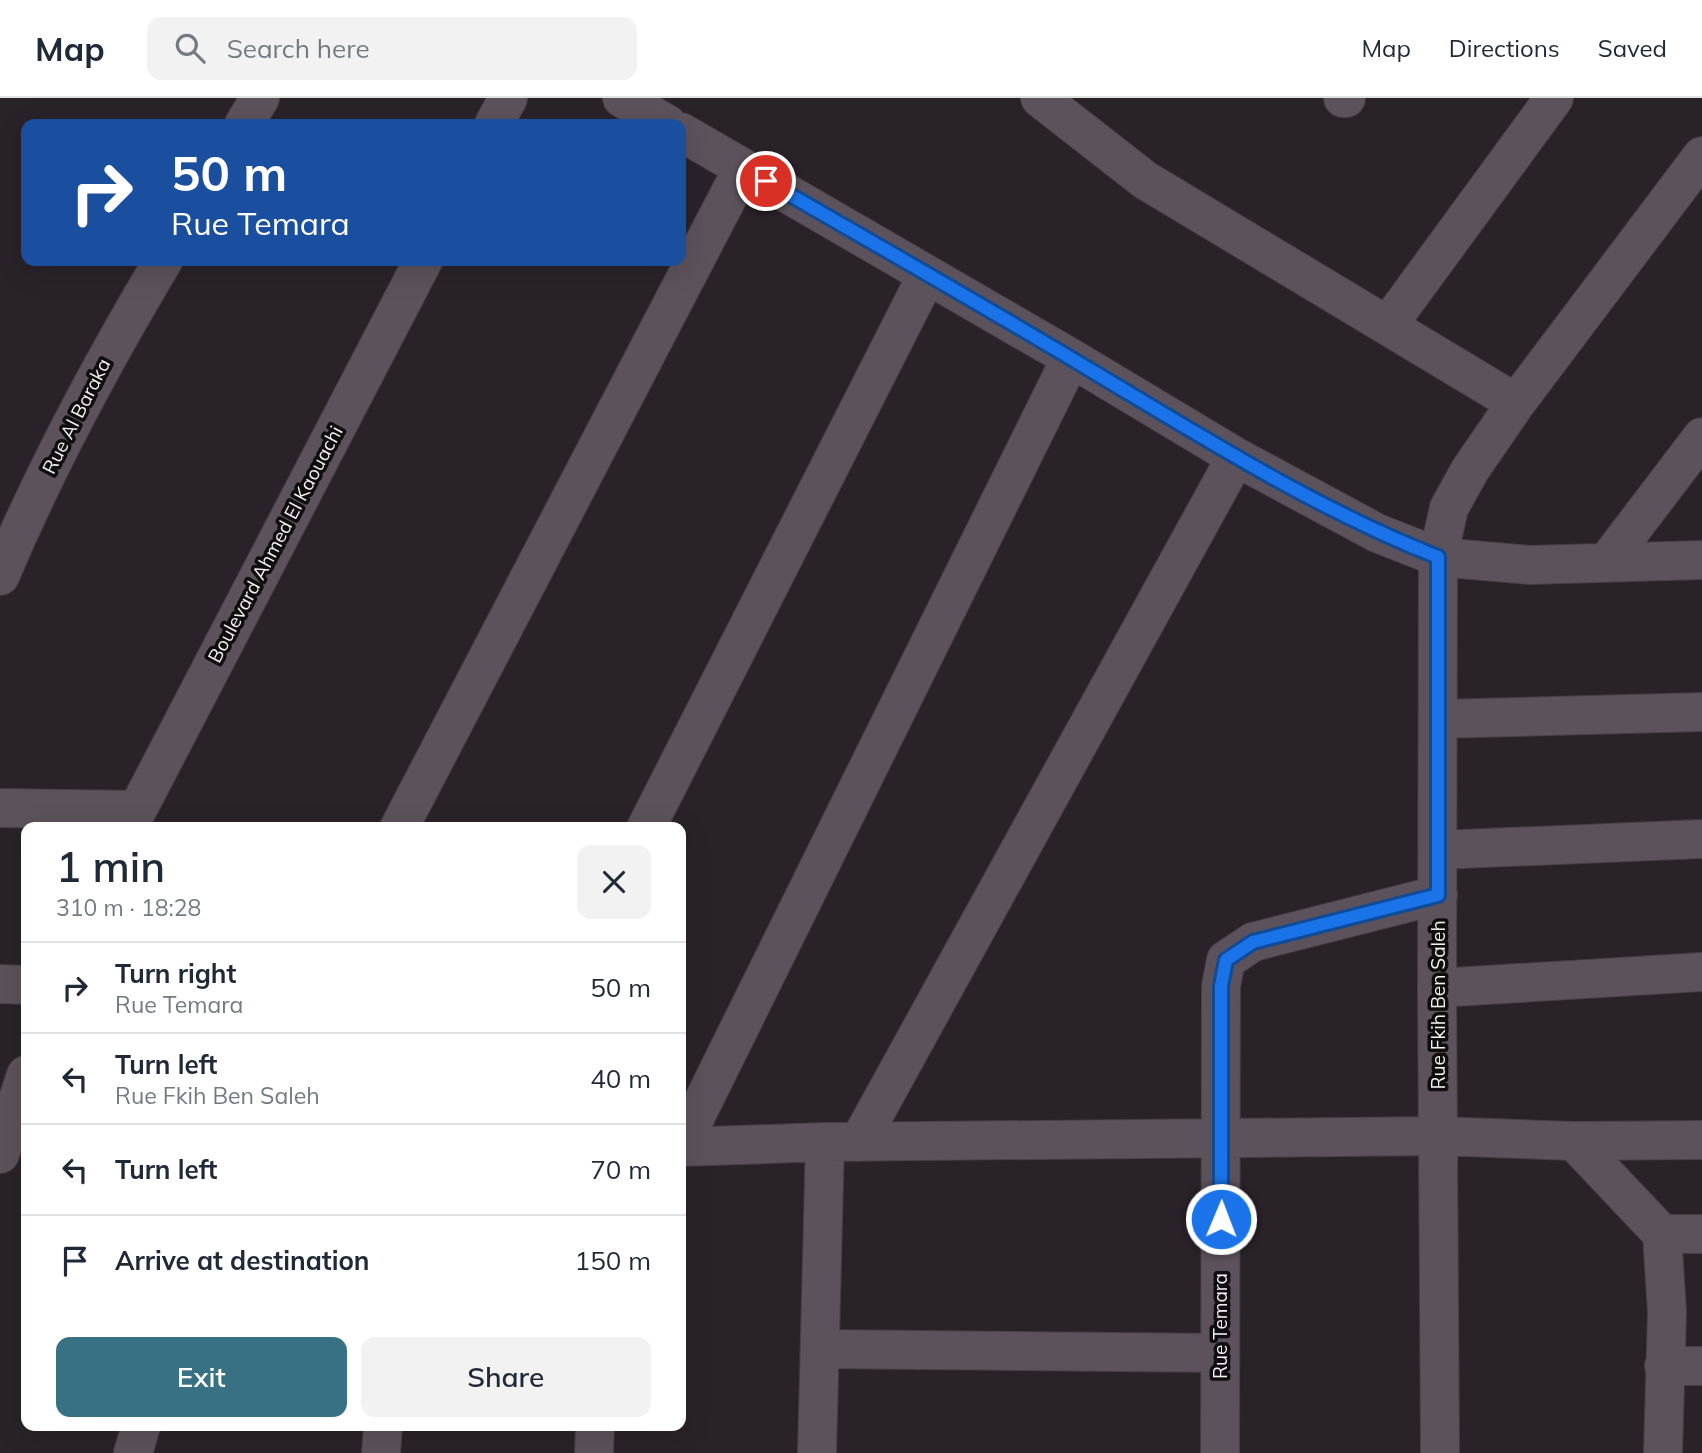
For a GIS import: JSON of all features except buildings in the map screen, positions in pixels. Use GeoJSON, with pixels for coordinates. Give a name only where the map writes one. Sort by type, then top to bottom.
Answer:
{"type":"FeatureCollection","features":[{"type":"Feature","properties":{"kind":"street"},"geometry":{"type":"LineString","coordinates":[[247,119],[260,98]]}},
{"type":"Feature","properties":{"kind":"street"},"geometry":{"type":"LineString","coordinates":[[497,119],[508,98]]}},
{"type":"Feature","properties":{"kind":"street"},"geometry":{"type":"LineString","coordinates":[[622,98],[658,119]]}},
{"type":"Feature","properties":{"kind":"street"},"geometry":{"type":"LineString","coordinates":[[1041,98],[1145,180],[1516,403]]}},
{"type":"Feature","properties":{"kind":"street"},"geometry":{"type":"LineString","coordinates":[[1388,325],[1554,98]]}},
{"type":"Feature","properties":{"kind":"street"},"geometry":{"type":"LineString","coordinates":[[686,135],[1236,457],[1377,533],[1438,557],[1530,565],[1702,560]]}},
{"type":"Feature","properties":{"kind":"street","name":"Rue Fkih Ben Saleh"},"geometry":{"type":"LineString","coordinates":[[1440,1453],[1438,557],[1448,508],[1470,470],[1516,403],[1702,156]]}},
{"type":"Feature","properties":{"kind":"street"},"geometry":{"type":"LineString","coordinates":[[402,822],[743,168]]}},
{"type":"Feature","properties":{"kind":"street","name":"Rue Al Baraka"},"geometry":{"type":"LineString","coordinates":[[0,576],[23,521],[106,356],[160,266]]}},
{"type":"Feature","properties":{"kind":"street","name":"Boulevard Ahmed El Kaouachi"},"geometry":{"type":"LineString","coordinates":[[132,819],[420,266]]}},
{"type":"Feature","properties":{"kind":"street"},"geometry":{"type":"LineString","coordinates":[[649,822],[927,275]]}},
{"type":"Feature","properties":{"kind":"street"},"geometry":{"type":"LineString","coordinates":[[686,1137],[1070,358]]}},
{"type":"Feature","properties":{"kind":"street"},"geometry":{"type":"LineString","coordinates":[[1607,562],[1702,437]]}},
{"type":"Feature","properties":{"kind":"street"},"geometry":{"type":"LineString","coordinates":[[817,1453],[821,1349],[842,1142],[1236,457]]}},
{"type":"Feature","properties":{"kind":"street"},"geometry":{"type":"LineString","coordinates":[[1439,719],[1702,712]]}},
{"type":"Feature","properties":{"kind":"street"},"geometry":{"type":"LineString","coordinates":[[0,808],[132,819]]}},
{"type":"Feature","properties":{"kind":"street"},"geometry":{"type":"LineString","coordinates":[[1438,850],[1702,839]]}},
{"type":"Feature","properties":{"kind":"street","name":"Rue Temara"},"geometry":{"type":"LineString","coordinates":[[1220,1453],[1221,986],[1226,960],[1253,942],[1438,895]]}},
{"type":"Feature","properties":{"kind":"street"},"geometry":{"type":"LineString","coordinates":[[1437,988],[1702,972]]}},
{"type":"Feature","properties":{"kind":"street"},"geometry":{"type":"LineString","coordinates":[[0,984],[21,985]]}},
{"type":"Feature","properties":{"kind":"street"},"geometry":{"type":"LineString","coordinates":[[10,1148],[21,1098]]}},
{"type":"Feature","properties":{"kind":"street"},"geometry":{"type":"LineString","coordinates":[[686,1147],[842,1142],[1438,1136],[1574,1141],[1702,1140]]}},
{"type":"Feature","properties":{"kind":"street"},"geometry":{"type":"LineString","coordinates":[[1574,1141],[1662,1234],[1667,1312],[1663,1453]]}},
{"type":"Feature","properties":{"kind":"street"},"geometry":{"type":"LineString","coordinates":[[1662,1234],[1702,1234]]}},
{"type":"Feature","properties":{"kind":"street"},"geometry":{"type":"LineString","coordinates":[[821,1349],[1220,1353]]}},
{"type":"Feature","properties":{"kind":"street"},"geometry":{"type":"LineString","coordinates":[[1664,1366],[1702,1366]]}},
{"type":"Feature","properties":{"kind":"street"},"geometry":{"type":"LineString","coordinates":[[133,1453],[140,1431]]}},
{"type":"Feature","properties":{"kind":"street"},"geometry":{"type":"LineString","coordinates":[[381,1453],[383,1431]]}},
{"type":"Feature","properties":{"kind":"street"},"geometry":{"type":"LineString","coordinates":[[594,1453],[595,1431]]}},
{"type":"Feature","properties":{"kind":"route"},"geometry":{"type":"LineString","coordinates":[[766,181],[1236,457],[1377,533],[1438,557],[1438,895],[1253,942],[1226,960],[1221,986],[1221,1219]]}}]}
